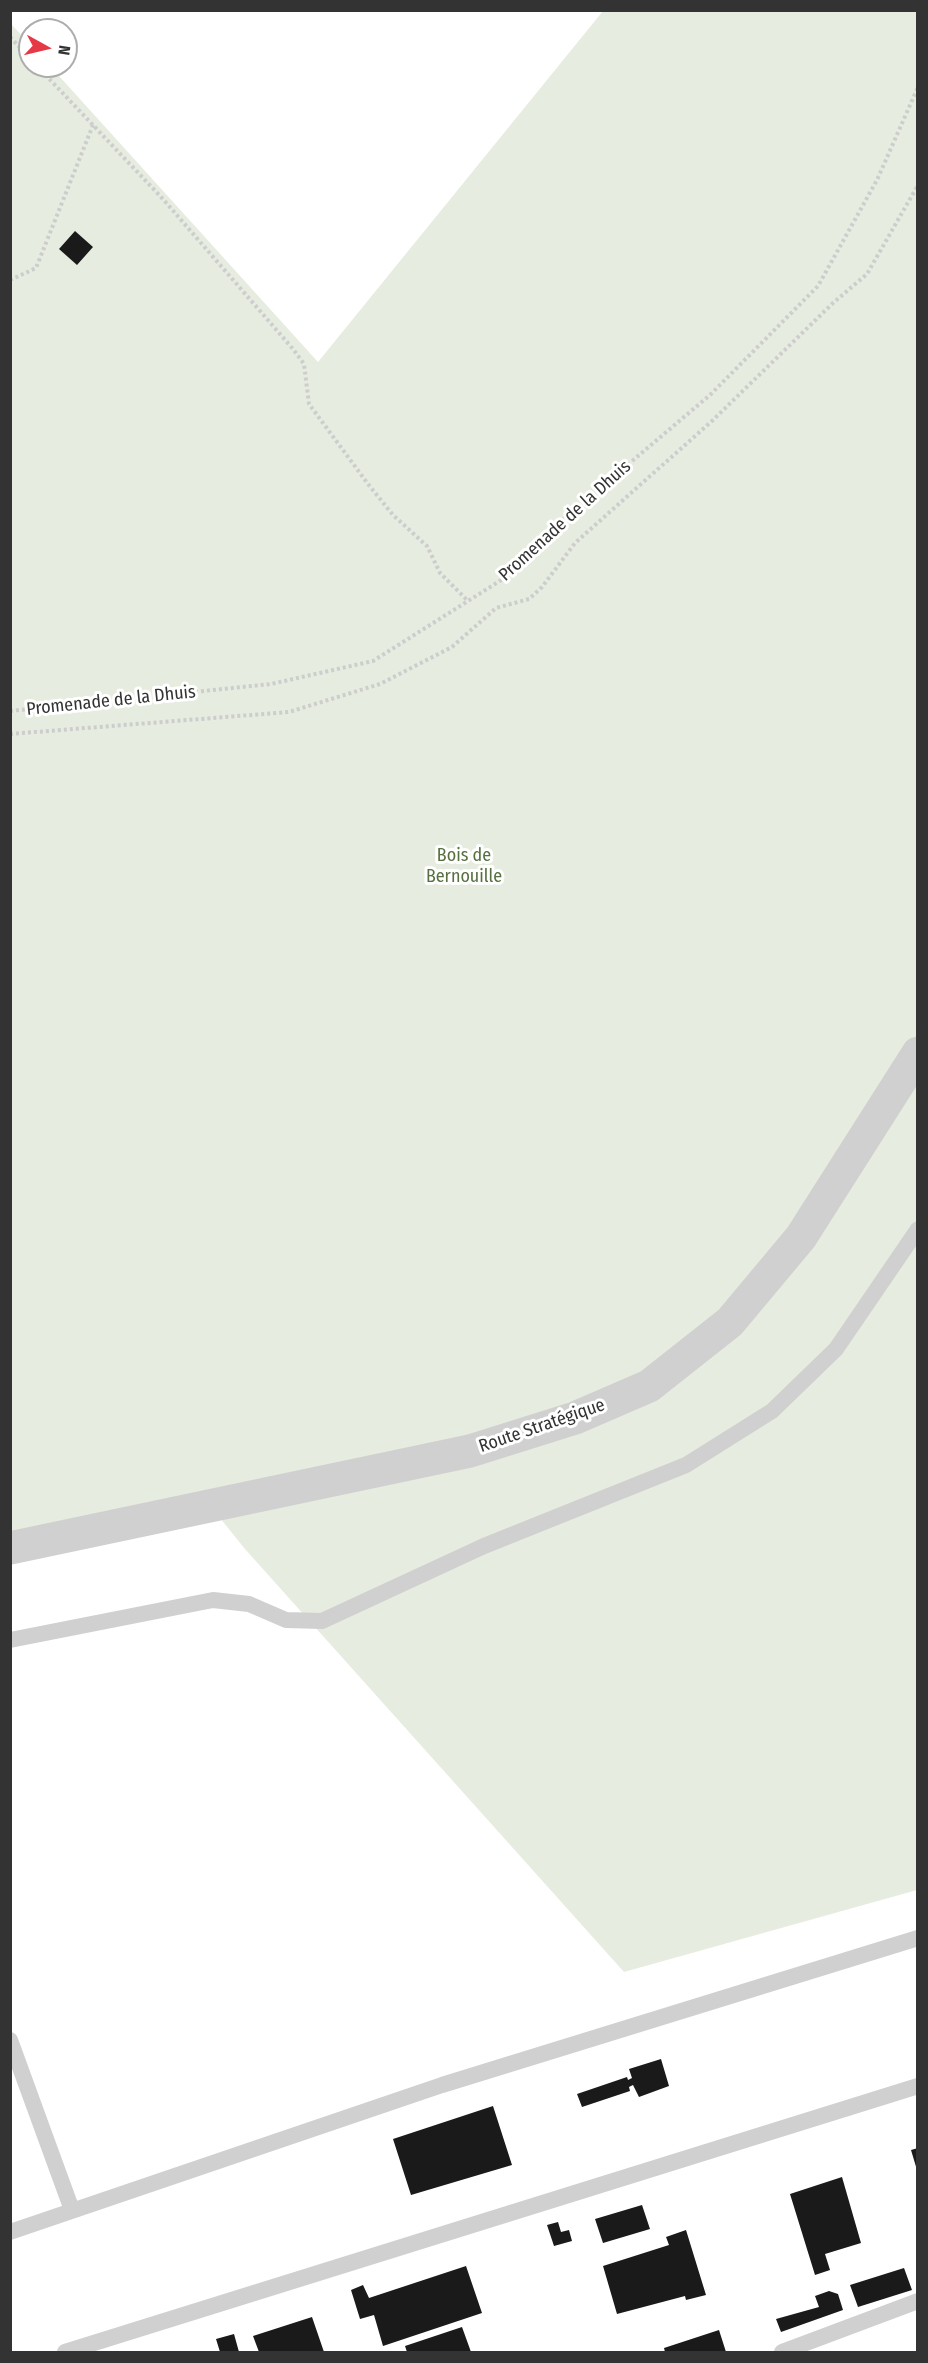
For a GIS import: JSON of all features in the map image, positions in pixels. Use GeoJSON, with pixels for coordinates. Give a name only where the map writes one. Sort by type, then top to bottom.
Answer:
{"type":"FeatureCollection","features":[{"type":"Feature","properties":{"kind":"street","name":"Route Stratégique"},"geometry":{"type":"LineString","coordinates":[[10,1548],[470,1451],[576,1418],[648,1386],[730,1322],[801,1237],[918,1053]]}},
{"type":"Feature","properties":{"kind":"lane"},"geometry":{"type":"LineString","coordinates":[[10,1640],[213,1600],[249,1604],[286,1620],[322,1621],[484,1546],[686,1465],[772,1411],[836,1349],[918,1228]]}},
{"type":"Feature","properties":{"kind":"lane"},"geometry":{"type":"LineString","coordinates":[[10,2232],[442,2085],[918,1938]]}},
{"type":"Feature","properties":{"kind":"lane"},"geometry":{"type":"LineString","coordinates":[[10,2040],[72,2210]]}},
{"type":"Feature","properties":{"kind":"lane"},"geometry":{"type":"LineString","coordinates":[[65,2352],[918,2086]]}},
{"type":"Feature","properties":{"kind":"lane"},"geometry":{"type":"LineString","coordinates":[[782,2352],[918,2301]]}},
{"type":"Feature","properties":{"kind":"path"},"geometry":{"type":"LineString","coordinates":[[49,78],[162,198],[293,350],[303,364],[309,404],[368,484],[393,515],[428,546],[440,573],[468,602]]}},
{"type":"Feature","properties":{"kind":"path","name":"Promenade de la Dhuis"},"geometry":{"type":"LineString","coordinates":[[10,711],[271,684],[374,661],[506,577],[546,534],[710,395],[818,286],[877,180],[918,87]]}},
{"type":"Feature","properties":{"kind":"path"},"geometry":{"type":"LineString","coordinates":[[10,280],[36,268],[93,125]]}},
{"type":"Feature","properties":{"kind":"path","name":"Promenade de la Dhuis"},"geometry":{"type":"LineString","coordinates":[[10,734],[290,712],[380,684],[452,647],[495,608],[529,598],[536,593],[575,543],[713,420],[833,303],[867,274],[918,185]]}},
{"type":"Feature","properties":{"kind":"green space","name":"Bois de Bernouille"},"geometry":{"type":"Polygon","coordinates":[[[603,11],[917,11],[917,1890],[624,1972],[245,1549],[212,1508],[11,1545],[10,23],[18,31],[18,78],[61,78],[318,362],[603,11]]]}},
{"type":"Feature","properties":{"kind":"building"},"geometry":{"type":"Polygon","coordinates":[[[75,231],[93,247],[77,265],[59,249],[75,231]]]}},
{"type":"Feature","properties":{"kind":"building"},"geometry":{"type":"Polygon","coordinates":[[[661,2059],[669,2086],[639,2097],[633,2085],[629,2087],[630,2091],[582,2107],[577,2094],[627,2077],[628,2080],[632,2078],[629,2069],[661,2059]]]}},
{"type":"Feature","properties":{"kind":"building"},"geometry":{"type":"Polygon","coordinates":[[[493,2106],[512,2165],[411,2195],[393,2139],[493,2106]]]}},
{"type":"Feature","properties":{"kind":"building"},"geometry":{"type":"Polygon","coordinates":[[[918,2148],[918,2170],[917,2170],[911,2150],[918,2148]]]}},
{"type":"Feature","properties":{"kind":"building"},"geometry":{"type":"Polygon","coordinates":[[[842,2177],[861,2243],[825,2254],[830,2270],[815,2275],[790,2194],[842,2177]]]}},
{"type":"Feature","properties":{"kind":"building"},"geometry":{"type":"Polygon","coordinates":[[[642,2205],[650,2229],[603,2243],[595,2219],[642,2205]]]}},
{"type":"Feature","properties":{"kind":"building"},"geometry":{"type":"Polygon","coordinates":[[[558,2222],[561,2232],[569,2230],[572,2241],[554,2246],[547,2225],[558,2222]]]}},
{"type":"Feature","properties":{"kind":"building"},"geometry":{"type":"Polygon","coordinates":[[[686,2230],[706,2295],[686,2300],[685,2296],[617,2314],[603,2266],[669,2245],[666,2237],[686,2230]]]}},
{"type":"Feature","properties":{"kind":"building"},"geometry":{"type":"Polygon","coordinates":[[[466,2266],[482,2313],[383,2346],[374,2315],[360,2319],[351,2290],[363,2285],[369,2298],[466,2266]]]}},
{"type":"Feature","properties":{"kind":"building"},"geometry":{"type":"Polygon","coordinates":[[[904,2268],[912,2290],[858,2307],[850,2285],[904,2268]]]}},
{"type":"Feature","properties":{"kind":"building"},"geometry":{"type":"Polygon","coordinates":[[[829,2291],[838,2294],[843,2310],[781,2332],[776,2319],[819,2307],[815,2296],[829,2291]]]}},
{"type":"Feature","properties":{"kind":"building"},"geometry":{"type":"Polygon","coordinates":[[[312,2317],[324,2352],[259,2352],[253,2336],[312,2317]]]}},
{"type":"Feature","properties":{"kind":"building"},"geometry":{"type":"Polygon","coordinates":[[[462,2327],[471,2352],[407,2352],[405,2346],[462,2327]]]}},
{"type":"Feature","properties":{"kind":"building"},"geometry":{"type":"Polygon","coordinates":[[[719,2330],[726,2352],[665,2352],[664,2348],[719,2330]]]}},
{"type":"Feature","properties":{"kind":"building"},"geometry":{"type":"Polygon","coordinates":[[[234,2334],[239,2352],[220,2352],[216,2339],[234,2334]]]}}]}
